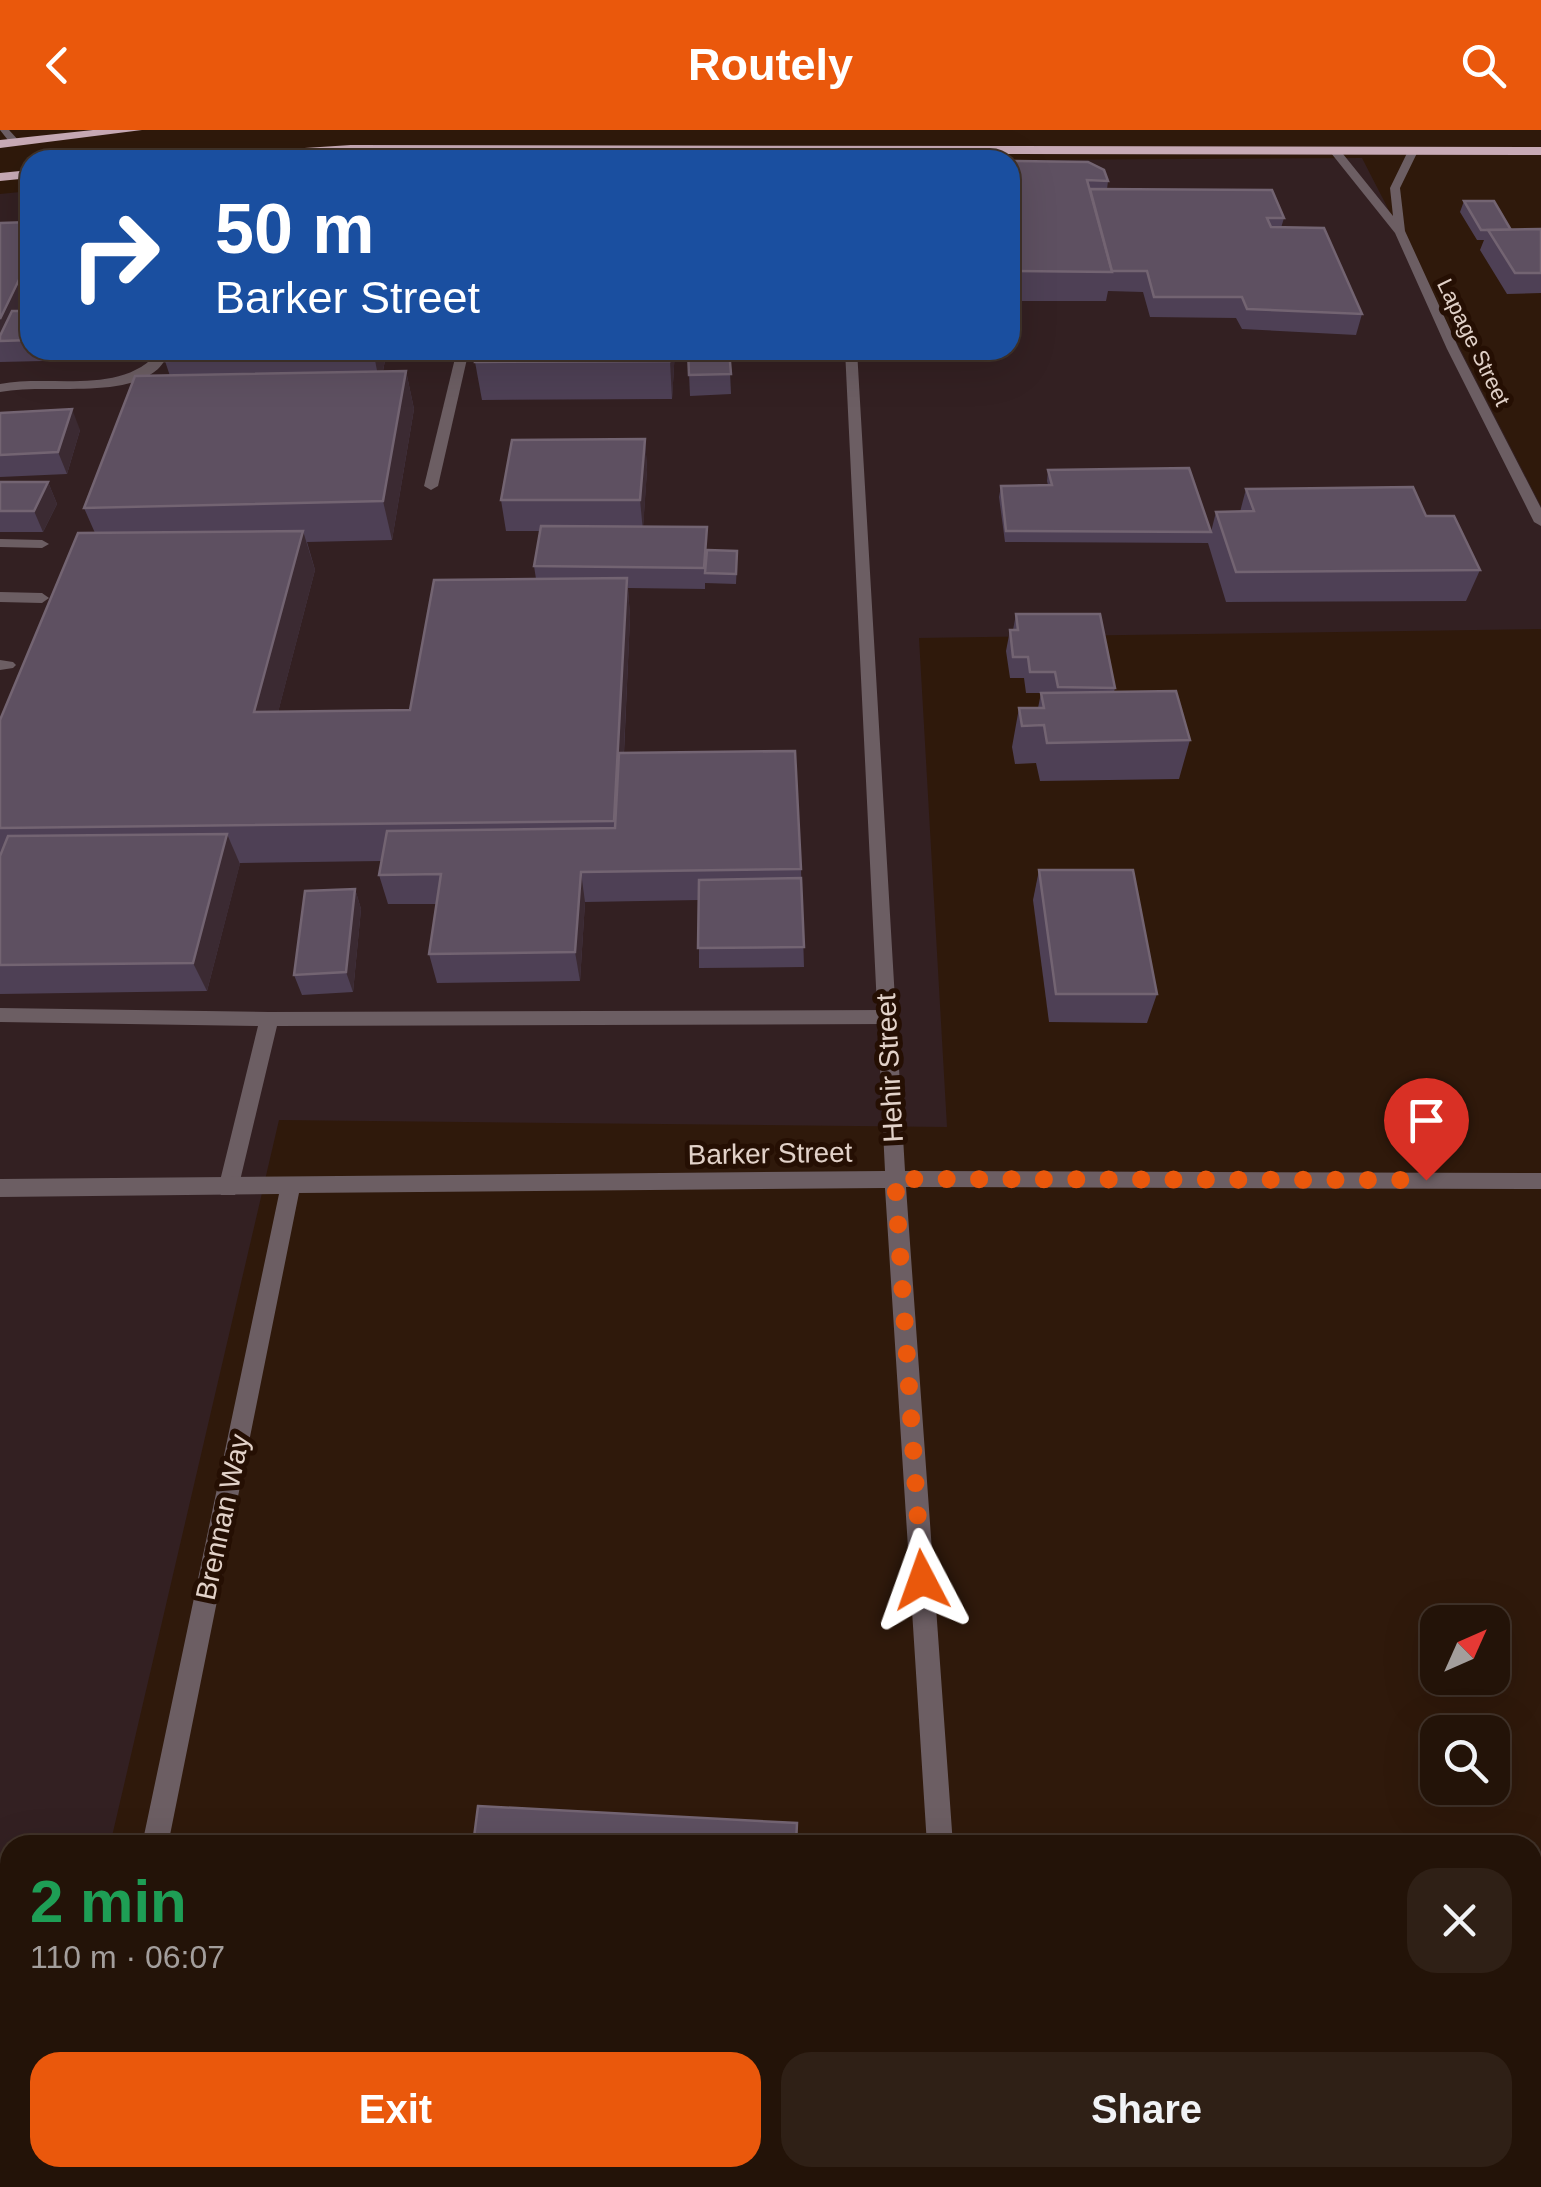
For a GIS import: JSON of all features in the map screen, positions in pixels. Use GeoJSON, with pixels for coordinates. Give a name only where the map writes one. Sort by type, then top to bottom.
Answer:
{"type":"FeatureCollection","features":[{"type":"Feature","properties":{"kind":"highway"},"geometry":{"type":"LineString","coordinates":[[8,143],[135,130]]}},
{"type":"Feature","properties":{"kind":"highway"},"geometry":{"type":"LineString","coordinates":[[340,150],[416,150]]}},
{"type":"Feature","properties":{"kind":"highway"},"geometry":{"type":"LineString","coordinates":[[1020,154],[1541,151]]}},
{"type":"Feature","properties":{"kind":"street"},"geometry":{"type":"LineString","coordinates":[[2,130],[8,143]]}},
{"type":"Feature","properties":{"kind":"street","name":"Lapage Street"},"geometry":{"type":"LineString","coordinates":[[1335,151],[1400,232],[1453,349],[1541,522]]}},
{"type":"Feature","properties":{"kind":"street","name":"Lapage Street"},"geometry":{"type":"LineString","coordinates":[[1400,232],[1395,188],[1413,151]]}},
{"type":"Feature","properties":{"kind":"street"},"geometry":{"type":"LineString","coordinates":[[0,388],[127,379],[150,372],[159,360]]}},
{"type":"Feature","properties":{"kind":"street"},"geometry":{"type":"LineString","coordinates":[[431,486],[461,360]]}},
{"type":"Feature","properties":{"kind":"street","name":"Hehir Street"},"geometry":{"type":"LineString","coordinates":[[853,360],[895,1179],[939,1835]]}},
{"type":"Feature","properties":{"kind":"street"},"geometry":{"type":"LineString","coordinates":[[0,543],[42,544]]}},
{"type":"Feature","properties":{"kind":"street"},"geometry":{"type":"LineString","coordinates":[[0,597],[42,598]]}},
{"type":"Feature","properties":{"kind":"street"},"geometry":{"type":"LineString","coordinates":[[0,1015],[269,1019],[886,1017]]}},
{"type":"Feature","properties":{"kind":"street"},"geometry":{"type":"LineString","coordinates":[[228,1189],[269,1019]]}},
{"type":"Feature","properties":{"kind":"street","name":"Barker Street"},"geometry":{"type":"LineString","coordinates":[[0,1188],[228,1189],[895,1179],[1541,1181]]}},
{"type":"Feature","properties":{"kind":"street","name":"Brennan Way"},"geometry":{"type":"LineString","coordinates":[[157,1835],[290,1188]]}},
{"type":"Feature","properties":{"kind":"shaded area"},"geometry":{"type":"Polygon","coordinates":[[[1362,158],[1541,506],[1541,629],[919,638],[947,1127],[279,1120],[112,1835],[0,1835],[0,194],[20,192],[20,360],[1020,360],[1020,160],[1362,158]]]}},
{"type":"Feature","properties":{"kind":"building"},"geometry":{"type":"Polygon","coordinates":[[[1020,161],[1088,162],[1104,170],[1108,181],[1087,180],[1112,272],[1020,271],[1020,161]]]}},
{"type":"Feature","properties":{"kind":"building"},"geometry":{"type":"Polygon","coordinates":[[[1090,189],[1272,190],[1284,218],[1267,218],[1271,227],[1324,228],[1362,314],[1247,309],[1242,297],[1154,297],[1147,271],[1112,271],[1090,189]]]}},
{"type":"Feature","properties":{"kind":"building"},"geometry":{"type":"Polygon","coordinates":[[[1464,201],[1494,201],[1511,230],[1481,230],[1464,201]]]}},
{"type":"Feature","properties":{"kind":"building"},"geometry":{"type":"Polygon","coordinates":[[[20,222],[20,278],[0,319],[0,223],[20,222]]]}},
{"type":"Feature","properties":{"kind":"building"},"geometry":{"type":"Polygon","coordinates":[[[1541,229],[1541,273],[1515,273],[1488,230],[1541,229]]]}},
{"type":"Feature","properties":{"kind":"building"},"geometry":{"type":"Polygon","coordinates":[[[12,311],[20,311],[20,340],[0,341],[12,311]]]}},
{"type":"Feature","properties":{"kind":"building"},"geometry":{"type":"Polygon","coordinates":[[[475,360],[670,360],[670,361],[475,360]]]}},
{"type":"Feature","properties":{"kind":"building"},"geometry":{"type":"Polygon","coordinates":[[[688,360],[730,360],[731,374],[689,375],[688,360]]]}},
{"type":"Feature","properties":{"kind":"building"},"geometry":{"type":"Polygon","coordinates":[[[406,371],[383,501],[84,508],[135,376],[406,371]]]}},
{"type":"Feature","properties":{"kind":"building"},"geometry":{"type":"Polygon","coordinates":[[[72,409],[58,452],[0,455],[0,413],[72,409]]]}},
{"type":"Feature","properties":{"kind":"building"},"geometry":{"type":"Polygon","coordinates":[[[645,439],[640,500],[501,500],[512,440],[645,439]]]}},
{"type":"Feature","properties":{"kind":"building"},"geometry":{"type":"Polygon","coordinates":[[[1189,468],[1211,532],[1006,531],[1001,486],[1052,485],[1048,470],[1189,468]]]}},
{"type":"Feature","properties":{"kind":"building"},"geometry":{"type":"Polygon","coordinates":[[[0,482],[48,482],[34,511],[0,511],[0,482]]]}},
{"type":"Feature","properties":{"kind":"building"},"geometry":{"type":"Polygon","coordinates":[[[1413,487],[1426,516],[1454,516],[1480,570],[1236,572],[1216,512],[1254,511],[1246,489],[1413,487]]]}},
{"type":"Feature","properties":{"kind":"building"},"geometry":{"type":"Polygon","coordinates":[[[541,526],[707,527],[704,568],[534,566],[541,526]]]}},
{"type":"Feature","properties":{"kind":"building"},"geometry":{"type":"Polygon","coordinates":[[[303,531],[254,712],[410,710],[434,580],[627,578],[614,821],[0,828],[0,720],[78,533],[303,531]]]}},
{"type":"Feature","properties":{"kind":"building"},"geometry":{"type":"Polygon","coordinates":[[[707,550],[737,551],[736,574],[705,573],[707,550]]]}},
{"type":"Feature","properties":{"kind":"building"},"geometry":{"type":"Polygon","coordinates":[[[1016,614],[1100,614],[1115,688],[1058,687],[1055,672],[1030,672],[1028,657],[1013,657],[1010,630],[1018,630],[1016,614]]]}},
{"type":"Feature","properties":{"kind":"building"},"geometry":{"type":"Polygon","coordinates":[[[1176,691],[1190,740],[1047,743],[1044,725],[1022,726],[1019,708],[1044,708],[1041,693],[1176,691]]]}},
{"type":"Feature","properties":{"kind":"building"},"geometry":{"type":"Polygon","coordinates":[[[795,751],[801,869],[581,872],[575,952],[429,954],[441,874],[379,875],[387,831],[615,828],[619,753],[795,751]]]}},
{"type":"Feature","properties":{"kind":"building"},"geometry":{"type":"Polygon","coordinates":[[[227,834],[193,963],[0,965],[0,856],[8,836],[227,834]]]}},
{"type":"Feature","properties":{"kind":"building"},"geometry":{"type":"Polygon","coordinates":[[[1039,870],[1133,870],[1157,994],[1056,994],[1039,870]]]}},
{"type":"Feature","properties":{"kind":"building"},"geometry":{"type":"Polygon","coordinates":[[[801,878],[804,947],[698,948],[699,880],[801,878]]]}},
{"type":"Feature","properties":{"kind":"building"},"geometry":{"type":"Polygon","coordinates":[[[355,889],[346,972],[294,975],[305,891],[355,889]]]}},
{"type":"Feature","properties":{"kind":"building"},"geometry":{"type":"Polygon","coordinates":[[[478,1806],[797,1823],[796,1835],[474,1835],[478,1806]]]}},
{"type":"Feature","properties":{"kind":"route"},"geometry":{"type":"LineString","coordinates":[[922,1580],[895,1179],[1426,1180]]}}]}
